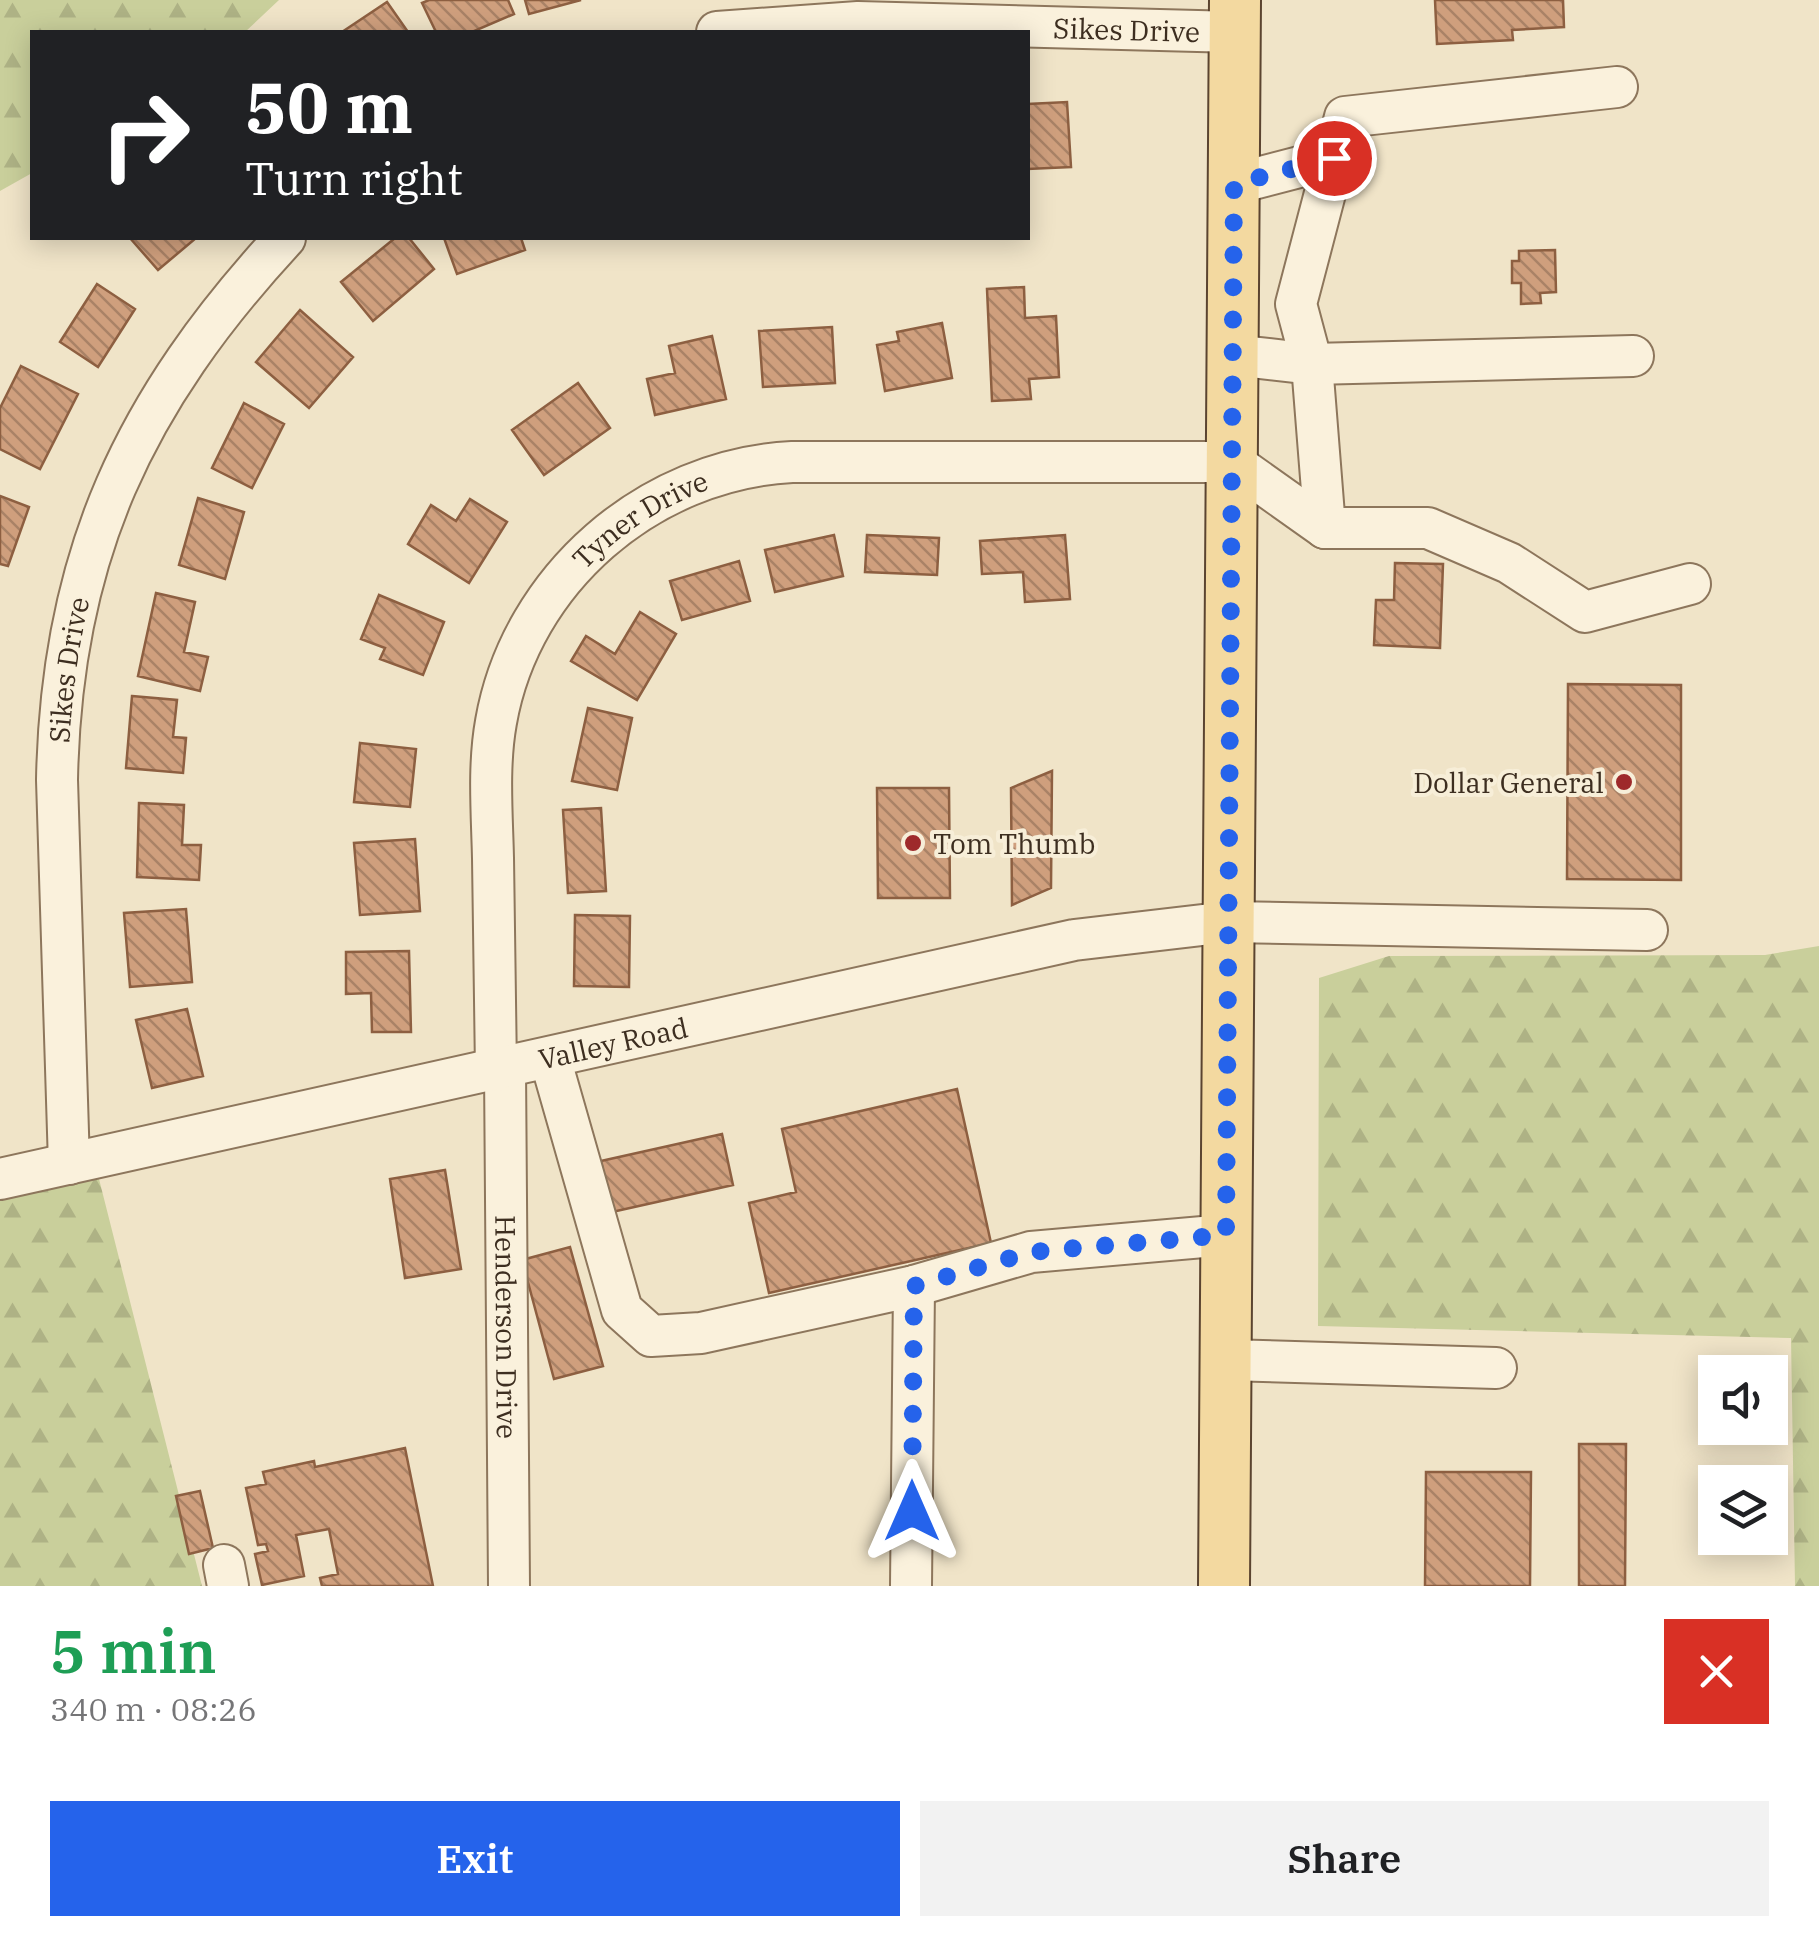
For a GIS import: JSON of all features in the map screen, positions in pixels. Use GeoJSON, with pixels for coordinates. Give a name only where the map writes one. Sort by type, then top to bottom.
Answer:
{"type":"FeatureCollection","features":[{"type":"Feature","properties":{"kind":"main road"},"geometry":{"type":"LineString","coordinates":[[1224,1586],[1235,16]]}},
{"type":"Feature","properties":{"kind":"street","name":"Sikes Drive"},"geometry":{"type":"LineString","coordinates":[[745,30],[858,22],[1235,16]]}},
{"type":"Feature","properties":{"kind":"street"},"geometry":{"type":"LineString","coordinates":[[1326,528],[1312,364],[1296,304],[1345,118],[1617,86]]}},
{"type":"Feature","properties":{"kind":"street"},"geometry":{"type":"LineString","coordinates":[[1234,184],[1334,158]]}},
{"type":"Feature","properties":{"kind":"street","name":"Sikes Drive"},"geometry":{"type":"LineString","coordinates":[[69,1164],[57,780],[58,726],[71,618],[103,516],[136,440],[191,349],[282,240]]}},
{"type":"Feature","properties":{"kind":"street"},"geometry":{"type":"LineString","coordinates":[[1234,355],[1312,364],[1633,356]]}},
{"type":"Feature","properties":{"kind":"street"},"geometry":{"type":"LineString","coordinates":[[1232,462],[1326,528],[1428,528],[1509,562],[1585,612],[1690,584]]}},
{"type":"Feature","properties":{"kind":"street","name":"Tyner Drive"},"geometry":{"type":"LineString","coordinates":[[501,1070],[492,829],[496,720],[530,627],[562,578],[613,528],[667,493],[755,464],[1232,462]]}},
{"type":"Feature","properties":{"kind":"street","name":"Valley Road"},"geometry":{"type":"LineString","coordinates":[[0,1179],[1074,940],[1228,922],[1647,930]]}},
{"type":"Feature","properties":{"kind":"street"},"geometry":{"type":"LineString","coordinates":[[550,1058],[622,1310],[651,1336],[701,1333],[914,1286],[1031,1252],[1226,1235]]}},
{"type":"Feature","properties":{"kind":"street","name":"Henderson Drive"},"geometry":{"type":"LineString","coordinates":[[501,1070],[509,1586]]}},
{"type":"Feature","properties":{"kind":"street"},"geometry":{"type":"LineString","coordinates":[[911,1586],[914,1286]]}},
{"type":"Feature","properties":{"kind":"street"},"geometry":{"type":"LineString","coordinates":[[1226,1360],[1496,1368]]}},
{"type":"Feature","properties":{"kind":"green space"},"geometry":{"type":"Polygon","coordinates":[[[0,0],[279,0],[247,30],[30,30],[30,174],[0,191],[0,0]]]}},
{"type":"Feature","properties":{"kind":"green space"},"geometry":{"type":"Polygon","coordinates":[[[1819,946],[1819,1586],[1795,1586],[1791,1338],[1318,1326],[1319,978],[1389,956],[1765,955],[1819,946]]]}},
{"type":"Feature","properties":{"kind":"green space"},"geometry":{"type":"Polygon","coordinates":[[[98,1175],[202,1586],[0,1586],[0,1197],[98,1175]]]}},
{"type":"Feature","properties":{"kind":"building"},"geometry":{"type":"Polygon","coordinates":[[[508,0],[514,14],[477,30],[435,30],[422,3],[508,0]]]}},
{"type":"Feature","properties":{"kind":"building"},"geometry":{"type":"Polygon","coordinates":[[[525,0],[581,0],[529,14],[525,0]]]}},
{"type":"Feature","properties":{"kind":"building"},"geometry":{"type":"Polygon","coordinates":[[[1435,0],[1563,0],[1564,27],[1512,30],[1513,40],[1437,44],[1435,0]]]}},
{"type":"Feature","properties":{"kind":"building"},"geometry":{"type":"Polygon","coordinates":[[[387,2],[407,30],[345,30],[387,2]]]}},
{"type":"Feature","properties":{"kind":"building"},"geometry":{"type":"Polygon","coordinates":[[[1067,102],[1071,167],[1030,169],[1030,104],[1067,102]]]}},
{"type":"Feature","properties":{"kind":"building"},"geometry":{"type":"Polygon","coordinates":[[[132,240],[194,240],[158,270],[132,240]]]}},
{"type":"Feature","properties":{"kind":"building"},"geometry":{"type":"Polygon","coordinates":[[[393,240],[411,240],[434,269],[373,321],[341,282],[393,240]]]}},
{"type":"Feature","properties":{"kind":"building"},"geometry":{"type":"Polygon","coordinates":[[[445,240],[522,240],[525,250],[457,274],[445,240]]]}},
{"type":"Feature","properties":{"kind":"building"},"geometry":{"type":"Polygon","coordinates":[[[1555,250],[1556,292],[1540,293],[1541,303],[1521,304],[1521,283],[1512,283],[1512,261],[1519,261],[1519,251],[1555,250]]]}},
{"type":"Feature","properties":{"kind":"building"},"geometry":{"type":"Polygon","coordinates":[[[97,284],[135,309],[98,367],[60,342],[97,284]]]}},
{"type":"Feature","properties":{"kind":"building"},"geometry":{"type":"Polygon","coordinates":[[[1024,287],[1025,318],[1056,316],[1059,377],[1029,379],[1031,399],[992,401],[987,289],[1024,287]]]}},
{"type":"Feature","properties":{"kind":"building"},"geometry":{"type":"Polygon","coordinates":[[[300,310],[353,357],[309,408],[256,362],[300,310]]]}},
{"type":"Feature","properties":{"kind":"building"},"geometry":{"type":"Polygon","coordinates":[[[942,323],[952,378],[885,391],[877,345],[899,341],[897,332],[942,323]]]}},
{"type":"Feature","properties":{"kind":"building"},"geometry":{"type":"Polygon","coordinates":[[[832,327],[835,383],[763,387],[759,331],[832,327]]]}},
{"type":"Feature","properties":{"kind":"building"},"geometry":{"type":"Polygon","coordinates":[[[712,336],[726,399],[655,415],[647,379],[675,373],[669,346],[712,336]]]}},
{"type":"Feature","properties":{"kind":"building"},"geometry":{"type":"Polygon","coordinates":[[[21,366],[78,394],[40,469],[0,449],[0,408],[21,366]]]}},
{"type":"Feature","properties":{"kind":"building"},"geometry":{"type":"Polygon","coordinates":[[[578,383],[610,428],[544,475],[512,430],[578,383]]]}},
{"type":"Feature","properties":{"kind":"building"},"geometry":{"type":"Polygon","coordinates":[[[244,403],[284,424],[252,488],[212,468],[244,403]]]}},
{"type":"Feature","properties":{"kind":"building"},"geometry":{"type":"Polygon","coordinates":[[[0,496],[29,507],[8,566],[0,564],[0,496]]]}},
{"type":"Feature","properties":{"kind":"building"},"geometry":{"type":"Polygon","coordinates":[[[198,498],[244,512],[225,579],[179,565],[198,498]]]}},
{"type":"Feature","properties":{"kind":"building"},"geometry":{"type":"Polygon","coordinates":[[[470,499],[507,522],[469,583],[408,544],[431,505],[456,521],[470,499]]]}},
{"type":"Feature","properties":{"kind":"building"},"geometry":{"type":"Polygon","coordinates":[[[834,535],[843,576],[775,592],[765,550],[834,535]]]}},
{"type":"Feature","properties":{"kind":"building"},"geometry":{"type":"Polygon","coordinates":[[[867,535],[939,538],[937,575],[865,572],[867,535]]]}},
{"type":"Feature","properties":{"kind":"building"},"geometry":{"type":"Polygon","coordinates":[[[1065,535],[1070,599],[1025,602],[1023,572],[982,574],[980,541],[1065,535]]]}},
{"type":"Feature","properties":{"kind":"building"},"geometry":{"type":"Polygon","coordinates":[[[739,561],[750,601],[682,620],[670,581],[739,561]]]}},
{"type":"Feature","properties":{"kind":"building"},"geometry":{"type":"Polygon","coordinates":[[[1395,563],[1443,564],[1440,648],[1374,645],[1376,600],[1394,600],[1395,563]]]}},
{"type":"Feature","properties":{"kind":"building"},"geometry":{"type":"Polygon","coordinates":[[[156,593],[195,602],[184,652],[208,657],[200,691],[138,676],[156,593]]]}},
{"type":"Feature","properties":{"kind":"building"},"geometry":{"type":"Polygon","coordinates":[[[379,595],[444,622],[423,675],[380,659],[385,648],[361,639],[379,595]]]}},
{"type":"Feature","properties":{"kind":"building"},"geometry":{"type":"Polygon","coordinates":[[[640,612],[676,634],[637,700],[571,661],[586,636],[615,654],[640,612]]]}},
{"type":"Feature","properties":{"kind":"building","name":"Dollar General"},"geometry":{"type":"Polygon","coordinates":[[[1568,684],[1681,685],[1681,880],[1567,879],[1568,684]]]}},
{"type":"Feature","properties":{"kind":"building"},"geometry":{"type":"Polygon","coordinates":[[[132,696],[177,700],[173,737],[186,738],[183,773],[126,768],[132,696]]]}},
{"type":"Feature","properties":{"kind":"building"},"geometry":{"type":"Polygon","coordinates":[[[588,708],[632,718],[617,790],[572,781],[588,708]]]}},
{"type":"Feature","properties":{"kind":"building"},"geometry":{"type":"Polygon","coordinates":[[[360,743],[416,749],[410,807],[354,802],[360,743]]]}},
{"type":"Feature","properties":{"kind":"building","name":"Tom Thumb"},"geometry":{"type":"Polygon","coordinates":[[[1052,771],[1051,888],[1012,905],[1011,788],[1052,771]]]}},
{"type":"Feature","properties":{"kind":"building","name":"Tom Thumb"},"geometry":{"type":"Polygon","coordinates":[[[877,788],[949,788],[950,898],[878,898],[877,788]]]}},
{"type":"Feature","properties":{"kind":"building"},"geometry":{"type":"Polygon","coordinates":[[[139,803],[184,805],[182,845],[201,845],[199,880],[137,877],[139,803]]]}},
{"type":"Feature","properties":{"kind":"building"},"geometry":{"type":"Polygon","coordinates":[[[601,808],[606,891],[568,893],[563,810],[601,808]]]}},
{"type":"Feature","properties":{"kind":"building"},"geometry":{"type":"Polygon","coordinates":[[[415,839],[420,911],[360,915],[354,843],[415,839]]]}},
{"type":"Feature","properties":{"kind":"building"},"geometry":{"type":"Polygon","coordinates":[[[186,909],[192,982],[130,987],[124,913],[186,909]]]}},
{"type":"Feature","properties":{"kind":"building"},"geometry":{"type":"Polygon","coordinates":[[[575,915],[630,916],[629,987],[574,986],[575,915]]]}},
{"type":"Feature","properties":{"kind":"building"},"geometry":{"type":"Polygon","coordinates":[[[409,951],[411,1032],[372,1032],[371,993],[346,994],[346,952],[409,951]]]}},
{"type":"Feature","properties":{"kind":"building"},"geometry":{"type":"Polygon","coordinates":[[[187,1009],[203,1076],[152,1088],[136,1020],[187,1009]]]}},
{"type":"Feature","properties":{"kind":"building"},"geometry":{"type":"Polygon","coordinates":[[[957,1089],[991,1243],[769,1293],[749,1203],[796,1192],[782,1129],[957,1089]]]}},
{"type":"Feature","properties":{"kind":"building"},"geometry":{"type":"Polygon","coordinates":[[[722,1134],[733,1185],[612,1212],[601,1161],[722,1134]]]}},
{"type":"Feature","properties":{"kind":"building"},"geometry":{"type":"Polygon","coordinates":[[[445,1170],[461,1269],[405,1278],[390,1179],[445,1170]]]}},
{"type":"Feature","properties":{"kind":"building"},"geometry":{"type":"Polygon","coordinates":[[[570,1247],[603,1366],[554,1379],[522,1260],[570,1247]]]}},
{"type":"Feature","properties":{"kind":"building"},"geometry":{"type":"Polygon","coordinates":[[[1579,1444],[1626,1444],[1625,1586],[1579,1586],[1579,1444]]]}},
{"type":"Feature","properties":{"kind":"building"},"geometry":{"type":"Polygon","coordinates":[[[405,1448],[433,1586],[322,1586],[320,1578],[338,1574],[329,1529],[296,1535],[304,1576],[262,1585],[255,1554],[268,1551],[266,1544],[258,1545],[246,1488],[266,1484],[263,1472],[314,1461],[315,1467],[405,1448]]]}},
{"type":"Feature","properties":{"kind":"building"},"geometry":{"type":"Polygon","coordinates":[[[1426,1472],[1531,1472],[1530,1586],[1425,1586],[1426,1472]]]}},
{"type":"Feature","properties":{"kind":"building"},"geometry":{"type":"Polygon","coordinates":[[[200,1491],[213,1548],[189,1554],[176,1496],[200,1491]]]}},
{"type":"Feature","properties":{"kind":"place","name":"Dollar General"},"geometry":{"type":"Point","coordinates":[1624,782]}},
{"type":"Feature","properties":{"kind":"place","name":"Tom Thumb"},"geometry":{"type":"Point","coordinates":[913,843]}},
{"type":"Feature","properties":{"kind":"route"},"geometry":{"type":"LineString","coordinates":[[912,1511],[914,1286],[1031,1252],[1226,1235],[1234,184],[1334,158]]}}]}
